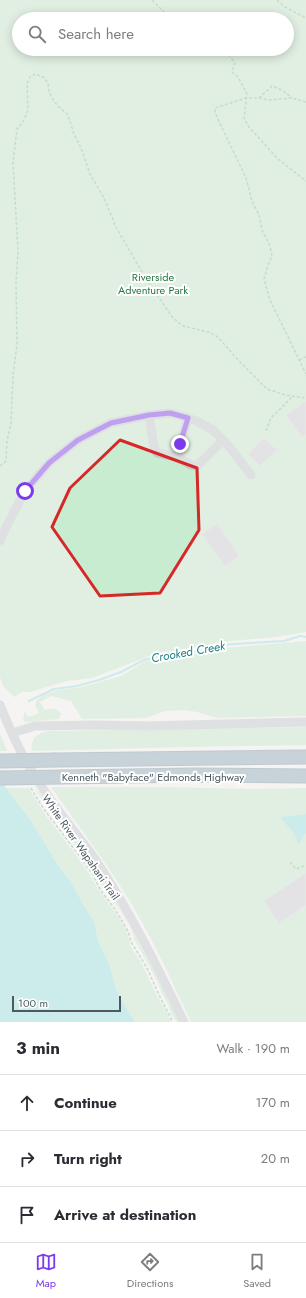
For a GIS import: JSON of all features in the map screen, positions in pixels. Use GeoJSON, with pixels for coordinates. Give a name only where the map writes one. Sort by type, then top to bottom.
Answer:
{"type":"FeatureCollection","features":[{"type":"Feature","properties":{"kind":"highway","name":"Kenneth \"Babyface\" Edmonds Highway"},"geometry":{"type":"LineString","coordinates":[[0,761],[306,757]]}},
{"type":"Feature","properties":{"kind":"highway","name":"Kenneth \"Babyface\" Edmonds Highway"},"geometry":{"type":"LineString","coordinates":[[0,778],[194,775],[306,776]]}},
{"type":"Feature","properties":{"kind":"street"},"geometry":{"type":"LineString","coordinates":[[0,541],[25,491],[49,463],[78,440],[111,423],[149,415],[170,413],[197,421],[213,430],[240,459],[251,475]]}},
{"type":"Feature","properties":{"kind":"street"},"geometry":{"type":"LineString","coordinates":[[149,415],[154,446],[157,453],[177,457],[191,465],[197,466],[223,440]]}},
{"type":"Feature","properties":{"kind":"street"},"geometry":{"type":"LineString","coordinates":[[177,457],[188,418]]}},
{"type":"Feature","properties":{"kind":"street"},"geometry":{"type":"LineString","coordinates":[[0,705],[12,733],[36,779],[95,860],[124,905],[147,947],[184,1022]]}},
{"type":"Feature","properties":{"kind":"street"},"geometry":{"type":"LineString","coordinates":[[12,733],[35,726],[147,726],[306,722]]}},
{"type":"Feature","properties":{"kind":"path"},"geometry":{"type":"LineString","coordinates":[[152,0],[164,12]]}},
{"type":"Feature","properties":{"kind":"path"},"geometry":{"type":"LineString","coordinates":[[277,0],[286,7],[306,18]]}},
{"type":"Feature","properties":{"kind":"path"},"geometry":{"type":"LineString","coordinates":[[229,56],[235,63],[232,72],[238,77],[247,94],[244,118],[249,127],[278,159],[306,181]]}},
{"type":"Feature","properties":{"kind":"path"},"geometry":{"type":"LineString","coordinates":[[0,466],[6,461],[7,441],[11,423],[13,376],[17,344],[16,282],[18,252],[13,162],[17,129],[23,122],[28,110],[27,83],[30,77],[35,74],[43,77],[48,83],[52,98],[68,115],[90,174],[104,198],[116,227],[146,279],[173,318],[183,326],[208,332],[218,337],[238,360],[267,389],[292,397],[306,398]]}},
{"type":"Feature","properties":{"kind":"path"},"geometry":{"type":"LineString","coordinates":[[259,98],[272,86],[282,90],[292,98]]}},
{"type":"Feature","properties":{"kind":"path"},"geometry":{"type":"LineString","coordinates":[[306,102],[292,98],[268,100],[246,98],[215,108],[215,113],[246,178],[252,201],[259,215],[262,230],[270,246],[272,256],[264,279],[270,300],[306,374]]}},
{"type":"Feature","properties":{"kind":"path"},"geometry":{"type":"LineString","coordinates":[[299,360],[306,356]]}},
{"type":"Feature","properties":{"kind":"path"},"geometry":{"type":"LineString","coordinates":[[266,431],[271,418],[292,397]]}},
{"type":"Feature","properties":{"kind":"path","name":"White River Wapahani Trail"},"geometry":{"type":"LineString","coordinates":[[31,788],[43,808],[93,875],[100,891],[115,910],[128,931],[131,942],[147,968],[173,1022]]}},
{"type":"Feature","properties":{"kind":"path"},"geometry":{"type":"LineString","coordinates":[[290,862],[296,869],[306,865]]}},
{"type":"Feature","properties":{"kind":"highlighted area"},"geometry":{"type":"Polygon","coordinates":[[[120,440],[197,468],[199,530],[160,593],[100,596],[52,527],[70,488],[120,440]]]}},
{"type":"Feature","properties":{"kind":"green space","name":"Riverside Adventure Park"},"geometry":{"type":"Polygon","coordinates":[[[0,0],[306,0],[306,632],[276,637],[219,642],[187,650],[160,652],[92,678],[67,681],[30,692],[22,692],[14,697],[3,686],[0,677],[0,0]]]}},
{"type":"Feature","properties":{"kind":"green space"},"geometry":{"type":"Polygon","coordinates":[[[306,641],[306,716],[217,718],[184,710],[165,711],[146,718],[82,719],[71,701],[51,696],[40,702],[45,710],[54,709],[58,711],[61,714],[59,719],[26,722],[23,720],[25,711],[28,717],[39,713],[35,706],[37,700],[42,696],[57,690],[82,687],[121,676],[146,661],[168,656],[197,654],[214,649],[306,641]]]}},
{"type":"Feature","properties":{"kind":"green space"},"geometry":{"type":"Polygon","coordinates":[[[306,727],[306,745],[33,751],[31,747],[34,738],[41,733],[49,731],[306,727]]]}},
{"type":"Feature","properties":{"kind":"green space"},"geometry":{"type":"Polygon","coordinates":[[[0,733],[7,751],[0,751],[0,733]]]}},
{"type":"Feature","properties":{"kind":"green space"},"geometry":{"type":"Polygon","coordinates":[[[51,787],[252,789],[306,788],[306,1022],[191,1022],[160,957],[135,910],[108,868],[51,787]]]}},
{"type":"Feature","properties":{"kind":"green space"},"geometry":{"type":"Polygon","coordinates":[[[6,788],[29,788],[44,813],[85,867],[127,931],[130,945],[142,964],[158,998],[172,1022],[135,1022],[117,992],[109,963],[98,941],[95,924],[70,881],[6,788]]]}},
{"type":"Feature","properties":{"kind":"green space"},"geometry":{"type":"Polygon","coordinates":[[[34,788],[44,798],[94,866],[125,917],[180,1022],[177,1022],[171,1014],[156,979],[120,910],[106,892],[97,875],[34,788]]]}},
{"type":"Feature","properties":{"kind":"water"},"geometry":{"type":"Polygon","coordinates":[[[0,779],[28,816],[57,864],[70,881],[95,924],[98,941],[109,963],[117,992],[135,1022],[0,1022],[0,779]]]}},
{"type":"Feature","properties":{"kind":"water"},"geometry":{"type":"Polygon","coordinates":[[[306,814],[306,833],[298,845],[293,832],[281,817],[306,814]]]}},
{"type":"Feature","properties":{"kind":"building"},"geometry":{"type":"Polygon","coordinates":[[[306,401],[306,435],[302,437],[286,415],[306,401]]]}},
{"type":"Feature","properties":{"kind":"building"},"geometry":{"type":"Polygon","coordinates":[[[264,438],[277,450],[260,466],[248,454],[264,438]]]}},
{"type":"Feature","properties":{"kind":"building"},"geometry":{"type":"Polygon","coordinates":[[[217,524],[239,556],[225,566],[202,534],[217,524]]]}},
{"type":"Feature","properties":{"kind":"building"},"geometry":{"type":"Polygon","coordinates":[[[306,873],[306,905],[279,923],[264,901],[306,873]]]}},
{"type":"Feature","properties":{"kind":"waterway","name":"Crooked Creek"},"geometry":{"type":"LineString","coordinates":[[29,701],[54,689],[77,686],[99,680],[121,672],[144,660],[170,653],[202,651],[218,645],[284,641],[300,636],[306,637]]}},
{"type":"Feature","properties":{"kind":"route"},"geometry":{"type":"LineString","coordinates":[[25,491],[49,463],[78,440],[111,423],[149,415],[170,413],[188,418],[180,444]]}}]}
